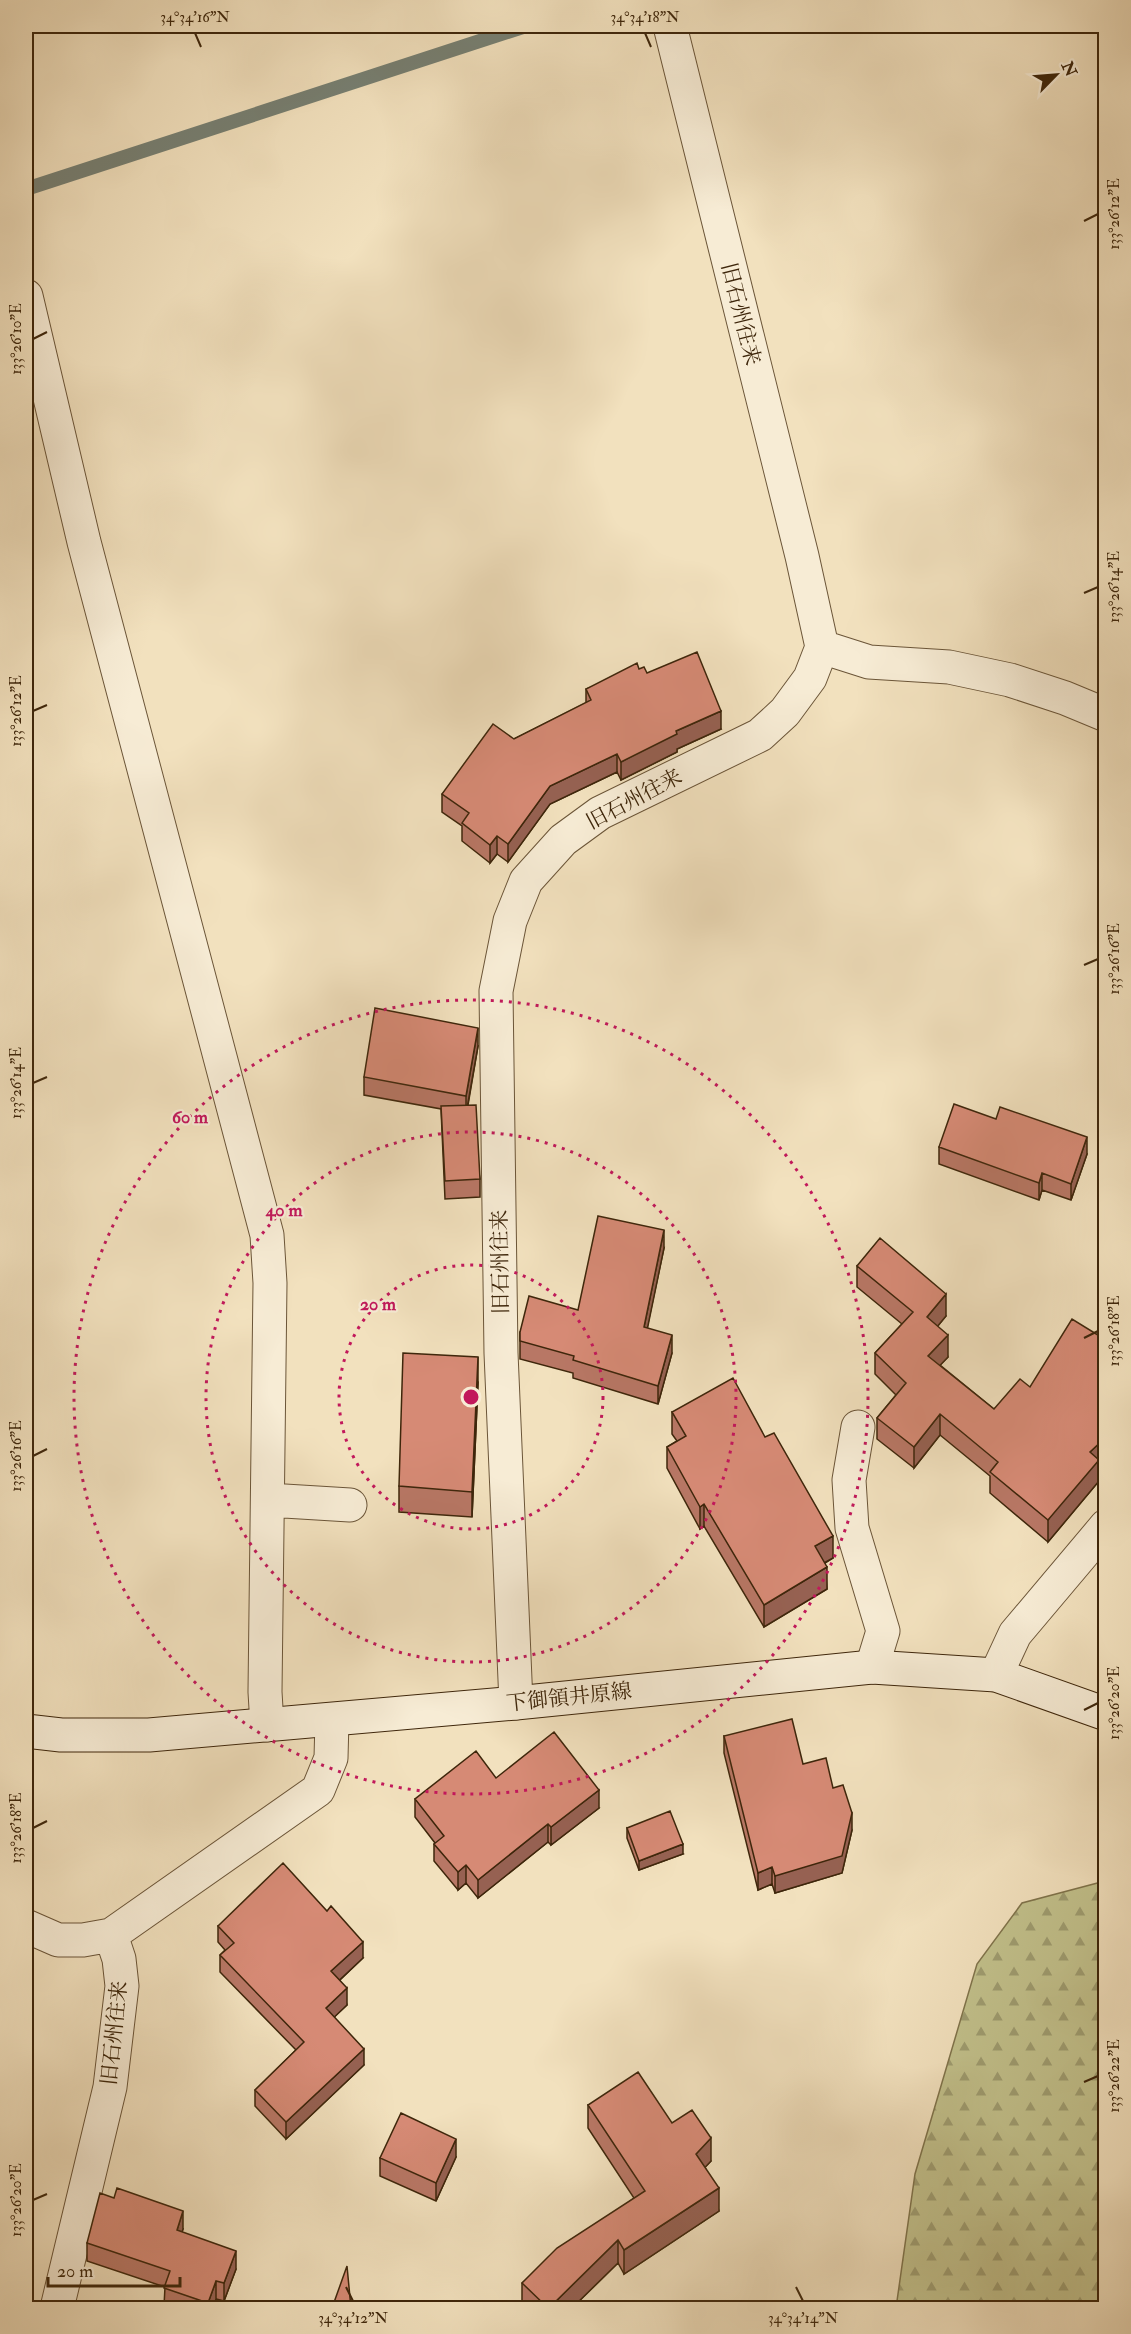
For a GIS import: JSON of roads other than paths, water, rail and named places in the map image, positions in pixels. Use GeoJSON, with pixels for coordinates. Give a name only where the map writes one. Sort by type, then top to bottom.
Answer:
{"type":"FeatureCollection","features":[{"type":"Feature","properties":{"kind":"street","name":"旧石州往来"},"geometry":{"type":"LineString","coordinates":[[516,1703],[501,1353],[496,991],[510,921],[526,881],[563,840],[600,813],[760,735],[784,712],[810,678],[822,647],[802,556],[670,26]]}},
{"type":"Feature","properties":{"kind":"street"},"geometry":{"type":"LineString","coordinates":[[26,296],[84,542],[267,1235],[270,1283],[265,1692],[267,1725]]}},
{"type":"Feature","properties":{"kind":"street"},"geometry":{"type":"LineString","coordinates":[[822,647],[869,662],[949,667],[1010,680],[1065,698],[1106,715]]}},
{"type":"Feature","properties":{"kind":"street"},"geometry":{"type":"LineString","coordinates":[[858,1427],[849,1480],[852,1528],[883,1631],[872,1667]]}},
{"type":"Feature","properties":{"kind":"street"},"geometry":{"type":"LineString","coordinates":[[268,1500],[350,1505]]}},
{"type":"Feature","properties":{"kind":"street"},"geometry":{"type":"LineString","coordinates":[[996,1675],[1015,1635],[1106,1526]]}},
{"type":"Feature","properties":{"kind":"street","name":"下御領井原線"},"geometry":{"type":"LineString","coordinates":[[26,1731],[61,1735],[149,1735],[516,1703],[872,1667],[996,1675],[1106,1714]]}},
{"type":"Feature","properties":{"kind":"street"},"geometry":{"type":"LineString","coordinates":[[26,1926],[58,1940],[83,1940],[111,1935],[318,1790],[331,1758],[332,1720]]}},
{"type":"Feature","properties":{"kind":"street","name":"旧石州往来"},"geometry":{"type":"LineString","coordinates":[[57,2308],[110,2087],[122,1986],[119,1959],[111,1935]]}},
{"type":"Feature","properties":{"kind":"waterway"},"geometry":{"type":"LineString","coordinates":[[26,189],[526,26]]}}]}
